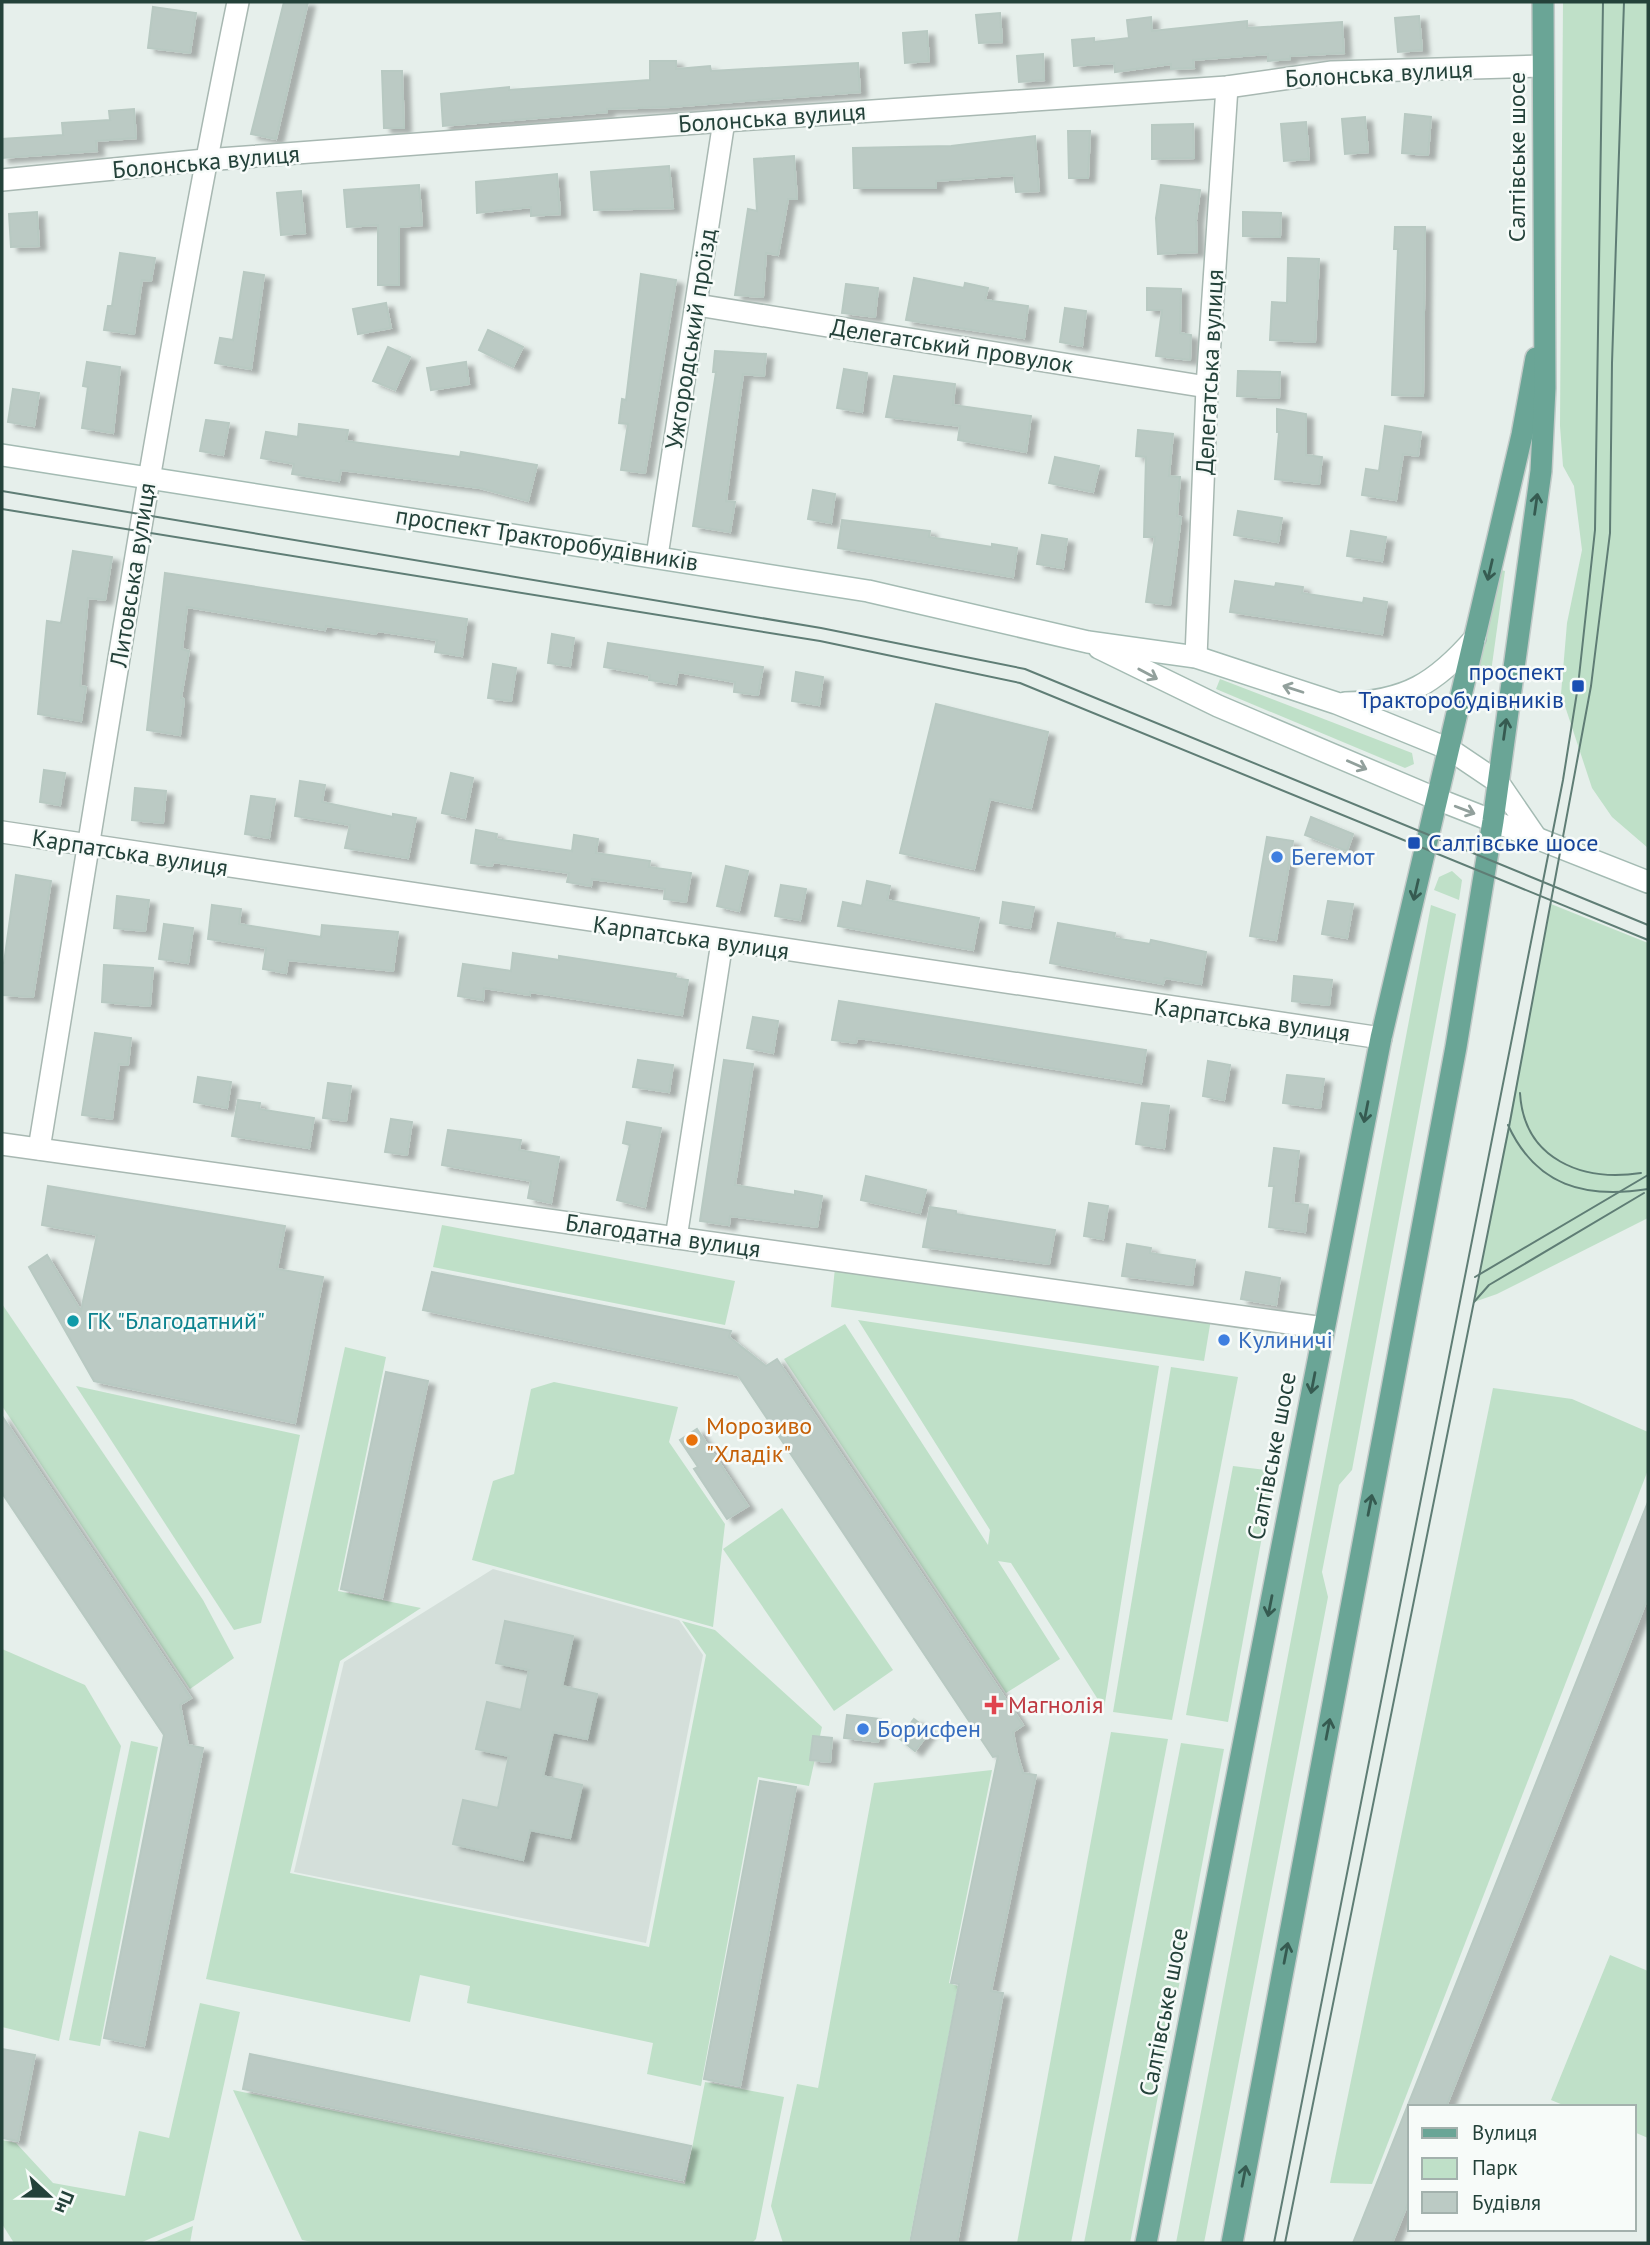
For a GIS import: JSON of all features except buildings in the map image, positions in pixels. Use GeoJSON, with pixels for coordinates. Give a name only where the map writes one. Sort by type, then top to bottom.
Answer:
{"type":"FeatureCollection","features":[{"type":"Feature","properties":{"kind":"main road","name":"Салтівське шосе"},"geometry":{"type":"LineString","coordinates":[[1232,2243],[1456,1047],[1493,821],[1541,471],[1545,388],[1543,2]]}},
{"type":"Feature","properties":{"kind":"main road","name":"Салтівське шосе"},"geometry":{"type":"LineString","coordinates":[[1146,2243],[1381,1038],[1522,435],[1544,312]]}},
{"type":"Feature","properties":{"kind":"street","name":"Литовська вулиця"},"geometry":{"type":"LineString","coordinates":[[39,1149],[149,477],[205,160],[238,2]]}},
{"type":"Feature","properties":{"kind":"street","name":"Болонська вулиця"},"geometry":{"type":"LineString","coordinates":[[2,180],[205,160],[1227,87],[1332,72],[1542,66]]}},
{"type":"Feature","properties":{"kind":"street","name":"Делегатська вулиця"},"geometry":{"type":"LineString","coordinates":[[1196,657],[1207,387],[1227,87]]}},
{"type":"Feature","properties":{"kind":"street","name":"Ужгородський проїзд"},"geometry":{"type":"LineString","coordinates":[[657,556],[724,121]]}},
{"type":"Feature","properties":{"kind":"street","name":"Делегатський провулок"},"geometry":{"type":"LineString","coordinates":[[697,306],[1207,387]]}},
{"type":"Feature","properties":{"kind":"street","name":"проспект Тракторобудівників"},"geometry":{"type":"LineString","coordinates":[[2,455],[868,591],[1088,642],[1196,657],[1336,703],[1448,749],[1498,782],[1537,839]]}},
{"type":"Feature","properties":{"kind":"street"},"geometry":{"type":"LineString","coordinates":[[1336,703],[1376,702],[1415,691],[1448,668],[1475,638]]}},
{"type":"Feature","properties":{"kind":"street","name":"проспект Тракторобудівників"},"geometry":{"type":"LineString","coordinates":[[1088,642],[1158,679],[1437,799],[1648,882]]}},
{"type":"Feature","properties":{"kind":"street","name":"Карпатська вулиця"},"geometry":{"type":"LineString","coordinates":[[2,832],[89,848],[1381,1038]]}},
{"type":"Feature","properties":{"kind":"street"},"geometry":{"type":"LineString","coordinates":[[676,1238],[722,942]]}},
{"type":"Feature","properties":{"kind":"street","name":"Благодатна вулиця"},"geometry":{"type":"LineString","coordinates":[[2,1144],[1324,1328]]}},
{"type":"Feature","properties":{"kind":"shaded area"},"geometry":{"type":"Polygon","coordinates":[[[493,1569],[679,1620],[703,1655],[646,1943],[294,1872],[344,1662],[493,1569]]]}},
{"type":"Feature","properties":{"kind":"green space"},"geometry":{"type":"Polygon","coordinates":[[[1563,2],[1648,2],[1648,848],[1612,817],[1592,788],[1561,694],[1567,623],[1582,550],[1574,486],[1563,466],[1560,426],[1563,2]]]}},
{"type":"Feature","properties":{"kind":"green space"},"geometry":{"type":"Polygon","coordinates":[[[1493,568],[1505,571],[1491,672],[1470,668],[1493,568]]]}},
{"type":"Feature","properties":{"kind":"green space"},"geometry":{"type":"Polygon","coordinates":[[[1220,679],[1412,753],[1414,764],[1405,768],[1216,689],[1220,679]]]}},
{"type":"Feature","properties":{"kind":"green space"},"geometry":{"type":"Polygon","coordinates":[[[1452,871],[1462,880],[1459,900],[1434,890],[1439,877],[1452,871]]]}},
{"type":"Feature","properties":{"kind":"green space"},"geometry":{"type":"Polygon","coordinates":[[[1551,904],[1648,943],[1648,1218],[1497,1294],[1474,1302],[1551,904]]]}},
{"type":"Feature","properties":{"kind":"green space"},"geometry":{"type":"Polygon","coordinates":[[[1431,905],[1456,914],[1352,1470],[1339,1485],[1322,1572],[1328,1597],[1204,2243],[1176,2243],[1431,905]]]}},
{"type":"Feature","properties":{"kind":"green space"},"geometry":{"type":"Polygon","coordinates":[[[442,1225],[735,1281],[725,1325],[433,1267],[442,1225]]]}},
{"type":"Feature","properties":{"kind":"green space"},"geometry":{"type":"Polygon","coordinates":[[[835,1268],[1211,1319],[1204,1361],[831,1307],[835,1268]]]}},
{"type":"Feature","properties":{"kind":"green space"},"geometry":{"type":"Polygon","coordinates":[[[2,1304],[203,1600],[234,1658],[190,1689],[2,1406],[2,1304]]]}},
{"type":"Feature","properties":{"kind":"green space"},"geometry":{"type":"Polygon","coordinates":[[[858,1320],[1159,1366],[1104,1709],[1011,1563],[998,1561],[1060,1659],[1006,1693],[784,1359],[845,1324],[988,1545],[990,1530],[858,1320]]]}},
{"type":"Feature","properties":{"kind":"green space"},"geometry":{"type":"Polygon","coordinates":[[[345,1347],[386,1357],[338,1591],[421,1608],[340,1661],[290,1873],[649,1947],[706,1655],[682,1621],[715,1630],[822,1727],[809,1786],[758,1777],[701,2086],[647,2074],[653,2043],[467,2003],[470,1986],[420,1975],[410,2022],[206,1979],[345,1347]]]}},
{"type":"Feature","properties":{"kind":"green space"},"geometry":{"type":"Polygon","coordinates":[[[1171,1367],[1238,1377],[1172,1720],[1113,1712],[1171,1367]]]}},
{"type":"Feature","properties":{"kind":"green space"},"geometry":{"type":"Polygon","coordinates":[[[554,1382],[678,1407],[669,1442],[725,1524],[713,1627],[472,1560],[493,1481],[514,1474],[531,1389],[554,1382]]]}},
{"type":"Feature","properties":{"kind":"green space"},"geometry":{"type":"Polygon","coordinates":[[[76,1386],[300,1435],[261,1623],[234,1630],[76,1386]]]}},
{"type":"Feature","properties":{"kind":"green space"},"geometry":{"type":"Polygon","coordinates":[[[1493,1388],[1572,1399],[1648,1432],[1648,1470],[1372,2184],[1330,2183],[1493,1388]]]}},
{"type":"Feature","properties":{"kind":"green space"},"geometry":{"type":"Polygon","coordinates":[[[1233,1466],[1274,1471],[1228,1722],[1186,1715],[1233,1466]]]}},
{"type":"Feature","properties":{"kind":"green space"},"geometry":{"type":"Polygon","coordinates":[[[782,1508],[893,1670],[834,1711],[723,1549],[782,1508]]]}},
{"type":"Feature","properties":{"kind":"green space"},"geometry":{"type":"Polygon","coordinates":[[[2,1649],[85,1685],[121,1746],[59,2041],[2,2027],[2,1649]]]}},
{"type":"Feature","properties":{"kind":"green space"},"geometry":{"type":"Polygon","coordinates":[[[1111,1732],[1168,1739],[1071,2243],[1017,2243],[1111,1732]]]}},
{"type":"Feature","properties":{"kind":"green space"},"geometry":{"type":"Polygon","coordinates":[[[131,1741],[158,1747],[100,2046],[69,2040],[131,1741]]]}},
{"type":"Feature","properties":{"kind":"green space"},"geometry":{"type":"Polygon","coordinates":[[[1181,1743],[1224,1749],[1130,2243],[1084,2243],[1181,1743]]]}},
{"type":"Feature","properties":{"kind":"green space"},"geometry":{"type":"Polygon","coordinates":[[[992,1770],[949,1983],[958,1986],[909,2243],[783,2243],[771,2206],[797,2084],[818,2088],[874,1783],[992,1770]]]}},
{"type":"Feature","properties":{"kind":"green space"},"geometry":{"type":"Polygon","coordinates":[[[1610,1955],[1648,1971],[1648,2138],[1636,2133],[1636,2105],[1563,2105],[1551,2100],[1610,1955]]]}},
{"type":"Feature","properties":{"kind":"green space"},"geometry":{"type":"Polygon","coordinates":[[[200,2003],[240,2012],[194,2220],[140,2243],[14,2243],[2,2224],[2,2140],[16,2143],[53,2183],[125,2196],[139,2131],[169,2138],[200,2003]]]}},
{"type":"Feature","properties":{"kind":"green space"},"geometry":{"type":"Polygon","coordinates":[[[705,2082],[784,2097],[756,2239],[752,2243],[317,2243],[302,2240],[233,2090],[685,2184],[705,2082]]]}},
{"type":"Feature","properties":{"kind":"green space"},"geometry":{"type":"Polygon","coordinates":[[[193,2226],[190,2243],[152,2243],[193,2226]]]}},
{"type":"Feature","properties":{"kind":"tram line"},"geometry":{"type":"LineString","coordinates":[[1274,2243],[1563,780],[1578,686],[1595,530],[1603,2]]}},
{"type":"Feature","properties":{"kind":"tram line"},"geometry":{"type":"LineString","coordinates":[[1285,2243],[1509,1127],[1591,686],[1610,533],[1612,363],[1624,2]]}},
{"type":"Feature","properties":{"kind":"tram line"},"geometry":{"type":"LineString","coordinates":[[2,491],[821,628],[1025,669],[1648,925]]}},
{"type":"Feature","properties":{"kind":"tram line"},"geometry":{"type":"LineString","coordinates":[[2,509],[820,641],[1020,683],[1648,940]]}},
{"type":"Feature","properties":{"kind":"tram line"},"geometry":{"type":"LineString","coordinates":[[1520,1093],[1524,1116],[1532,1135],[1560,1162],[1598,1174],[1641,1173]]}},
{"type":"Feature","properties":{"kind":"tram line"},"geometry":{"type":"LineString","coordinates":[[1508,1125],[1519,1146],[1533,1162],[1548,1175],[1565,1184],[1603,1192],[1648,1189]]}},
{"type":"Feature","properties":{"kind":"tram line"},"geometry":{"type":"LineString","coordinates":[[1475,1277],[1648,1175]]}},
{"type":"Feature","properties":{"kind":"tram line"},"geometry":{"type":"LineString","coordinates":[[1474,1302],[1489,1285],[1644,1193]]}},
{"type":"Feature","properties":{"kind":"place","name":"проспект Тракторобудівників"},"geometry":{"type":"Point","coordinates":[1578,686]}},
{"type":"Feature","properties":{"kind":"place","name":"Салтівське шосе"},"geometry":{"type":"Point","coordinates":[1414,843]}},
{"type":"Feature","properties":{"kind":"place","name":"Бегемот"},"geometry":{"type":"Point","coordinates":[1277,857]}},
{"type":"Feature","properties":{"kind":"place","name":"ГК \"Благодатний\""},"geometry":{"type":"Point","coordinates":[73,1321]}},
{"type":"Feature","properties":{"kind":"place","name":"Кулиничі"},"geometry":{"type":"Point","coordinates":[1224,1340]}},
{"type":"Feature","properties":{"kind":"place","name":"Морозиво \"Хладік\""},"geometry":{"type":"Point","coordinates":[692,1440]}},
{"type":"Feature","properties":{"kind":"place","name":"Магнолія"},"geometry":{"type":"Point","coordinates":[994,1705]}},
{"type":"Feature","properties":{"kind":"place","name":"Борисфен"},"geometry":{"type":"Point","coordinates":[863,1729]}}]}
